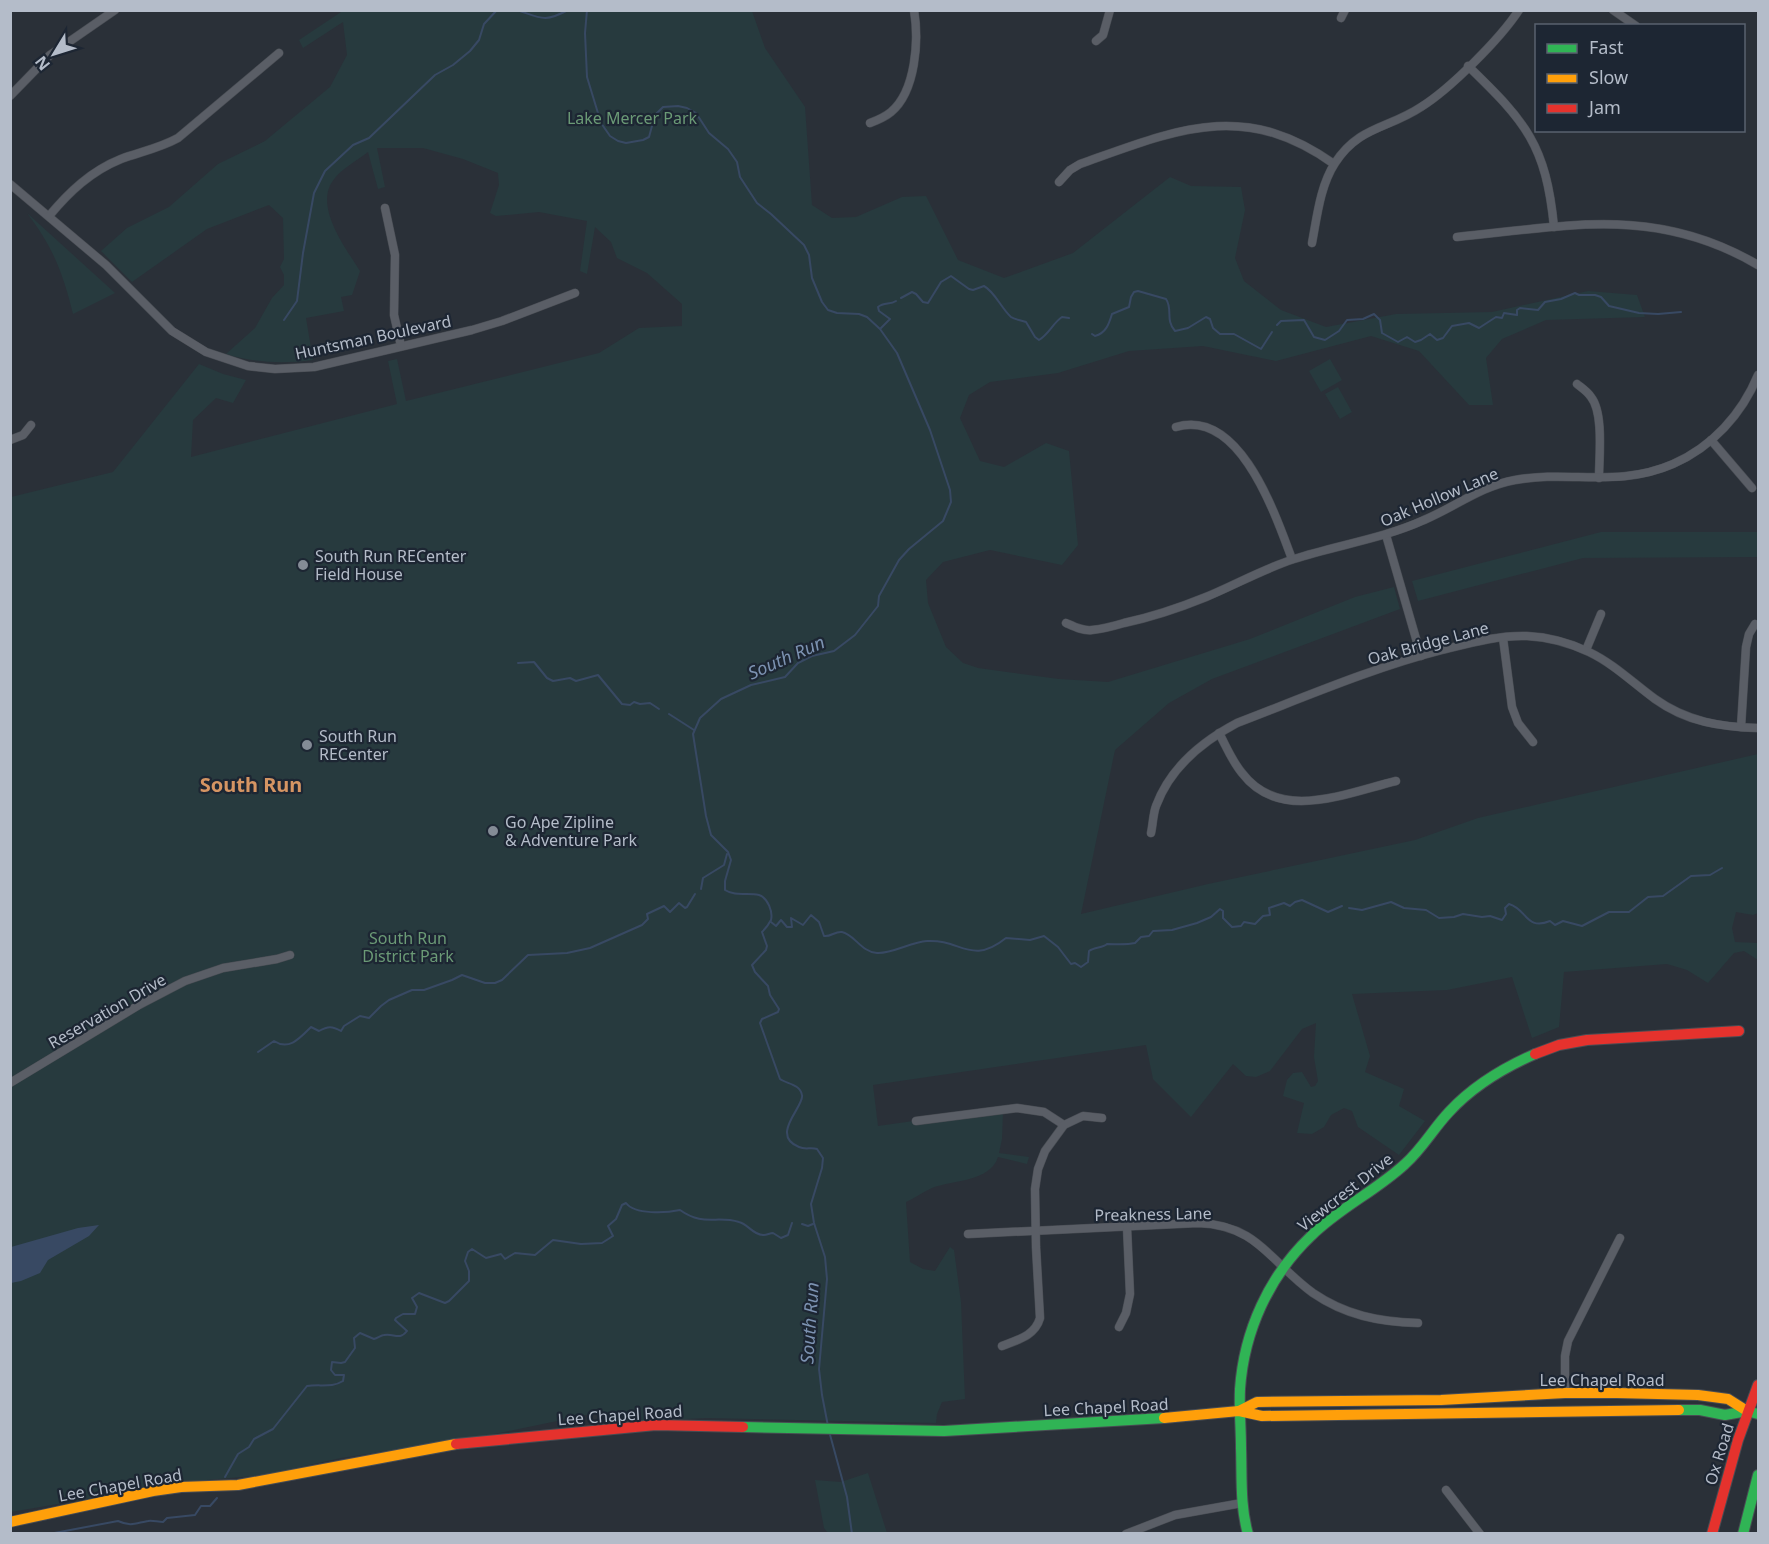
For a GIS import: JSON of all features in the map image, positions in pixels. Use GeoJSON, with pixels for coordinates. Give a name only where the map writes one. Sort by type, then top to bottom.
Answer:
{"type":"FeatureCollection","features":[{"type":"Feature","properties":{"kind":"main road","name":"Viewcrest Drive"},"geometry":{"type":"LineString","coordinates":[[1248,1533],[1242,1503],[1239,1411],[1243,1369],[1250,1334],[1264,1298],[1282,1266],[1322,1224],[1378,1187],[1405,1165],[1449,1112],[1492,1076],[1512,1064],[1553,1047],[1590,1040],[1739,1031]]}},
{"type":"Feature","properties":{"kind":"main road","name":"Ox Road"},"geometry":{"type":"LineString","coordinates":[[1712,1533],[1728,1470],[1753,1413],[1758,1385]]}},
{"type":"Feature","properties":{"kind":"main road","name":"Lee Chapel Road"},"geometry":{"type":"LineString","coordinates":[[1239,1411],[1257,1402],[1441,1400],[1565,1393],[1698,1395],[1728,1399],[1753,1413]]}},
{"type":"Feature","properties":{"kind":"main road","name":"Lee Chapel Road"},"geometry":{"type":"LineString","coordinates":[[10,1522],[153,1491],[181,1487],[238,1485],[475,1441],[656,1425],[979,1430],[1187,1417],[1239,1411],[1262,1416],[1701,1410],[1725,1415],[1753,1413]]}},
{"type":"Feature","properties":{"kind":"main road"},"geometry":{"type":"LineString","coordinates":[[1743,1533],[1758,1475]]}},
{"type":"Feature","properties":{"kind":"street"},"geometry":{"type":"LineString","coordinates":[[10,96],[50,55],[115,10]]}},
{"type":"Feature","properties":{"kind":"street"},"geometry":{"type":"LineString","coordinates":[[870,123],[892,112],[901,101],[913,66],[916,44],[914,10]]}},
{"type":"Feature","properties":{"kind":"street"},"geometry":{"type":"LineString","coordinates":[[1096,41],[1103,35],[1110,10]]}},
{"type":"Feature","properties":{"kind":"street"},"geometry":{"type":"LineString","coordinates":[[1312,243],[1322,194],[1334,164],[1347,148],[1360,136],[1424,106],[1502,33],[1519,10]]}},
{"type":"Feature","properties":{"kind":"street"},"geometry":{"type":"LineString","coordinates":[[1612,10],[1633,24]]}},
{"type":"Feature","properties":{"kind":"street"},"geometry":{"type":"LineString","coordinates":[[49,216],[72,190],[99,170],[123,158],[163,146],[178,138],[279,53]]}},
{"type":"Feature","properties":{"kind":"street"},"geometry":{"type":"LineString","coordinates":[[1468,66],[1517,116],[1539,151],[1549,185],[1554,228]]}},
{"type":"Feature","properties":{"kind":"street"},"geometry":{"type":"LineString","coordinates":[[1059,183],[1070,170],[1080,164],[1170,134],[1211,125],[1250,127],[1268,131],[1304,145],[1334,164]]}},
{"type":"Feature","properties":{"kind":"street","name":"Huntsman Boulevard"},"geometry":{"type":"LineString","coordinates":[[10,184],[106,264],[174,333],[206,352],[248,366],[275,369],[314,367],[502,321],[575,293]]}},
{"type":"Feature","properties":{"kind":"street"},"geometry":{"type":"LineString","coordinates":[[386,208],[395,255],[394,315],[401,346]]}},
{"type":"Feature","properties":{"kind":"street"},"geometry":{"type":"LineString","coordinates":[[1457,237],[1603,224],[1652,226],[1704,238],[1758,265]]}},
{"type":"Feature","properties":{"kind":"street","name":"Oak Hollow Lane"},"geometry":{"type":"LineString","coordinates":[[1066,623],[1083,630],[1092,630],[1144,619],[1206,597],[1292,559],[1386,535],[1425,520],[1501,483],[1539,478],[1625,478],[1657,471],[1686,457],[1721,431],[1742,406],[1758,375]]}},
{"type":"Feature","properties":{"kind":"street"},"geometry":{"type":"LineString","coordinates":[[1577,384],[1593,398],[1597,410],[1599,478]]}},
{"type":"Feature","properties":{"kind":"street"},"geometry":{"type":"LineString","coordinates":[[1176,427],[1194,423],[1209,428],[1239,452],[1267,495],[1292,559]]}},
{"type":"Feature","properties":{"kind":"street"},"geometry":{"type":"LineString","coordinates":[[10,440],[23,435],[31,425]]}},
{"type":"Feature","properties":{"kind":"street"},"geometry":{"type":"LineString","coordinates":[[1711,440],[1752,488]]}},
{"type":"Feature","properties":{"kind":"street"},"geometry":{"type":"LineString","coordinates":[[1386,535],[1421,656]]}},
{"type":"Feature","properties":{"kind":"street"},"geometry":{"type":"LineString","coordinates":[[1586,650],[1601,614]]}},
{"type":"Feature","properties":{"kind":"street"},"geometry":{"type":"LineString","coordinates":[[1741,727],[1746,647],[1749,634],[1755,624]]}},
{"type":"Feature","properties":{"kind":"street"},"geometry":{"type":"LineString","coordinates":[[1503,638],[1512,707],[1515,717],[1533,742]]}},
{"type":"Feature","properties":{"kind":"street","name":"Oak Bridge Lane"},"geometry":{"type":"LineString","coordinates":[[1151,833],[1156,805],[1171,778],[1190,756],[1219,733],[1237,723],[1360,675],[1480,640],[1542,638],[1586,650],[1610,664],[1655,699],[1678,712],[1709,724],[1758,728]]}},
{"type":"Feature","properties":{"kind":"street"},"geometry":{"type":"LineString","coordinates":[[1219,733],[1236,765],[1247,779],[1258,789],[1276,798],[1297,802],[1316,801],[1396,781]]}},
{"type":"Feature","properties":{"kind":"street","name":"Reservation Drive"},"geometry":{"type":"LineString","coordinates":[[10,1083],[139,1005],[185,981],[223,968],[290,955]]}},
{"type":"Feature","properties":{"kind":"street"},"geometry":{"type":"LineString","coordinates":[[916,1121],[1017,1108],[1044,1112],[1064,1125]]}},
{"type":"Feature","properties":{"kind":"street"},"geometry":{"type":"LineString","coordinates":[[1002,1347],[1029,1334],[1038,1326],[1040,1318],[1035,1189],[1038,1169],[1045,1151],[1064,1125],[1072,1120],[1083,1116],[1102,1118]]}},
{"type":"Feature","properties":{"kind":"street","name":"Preakness Lane"},"geometry":{"type":"LineString","coordinates":[[968,1234],[1198,1223],[1225,1226],[1251,1238],[1313,1293],[1344,1310],[1382,1321],[1418,1323]]}},
{"type":"Feature","properties":{"kind":"street"},"geometry":{"type":"LineString","coordinates":[[1119,1327],[1130,1303],[1127,1227]]}},
{"type":"Feature","properties":{"kind":"street"},"geometry":{"type":"LineString","coordinates":[[1565,1393],[1565,1356],[1568,1341],[1620,1238]]}},
{"type":"Feature","properties":{"kind":"street"},"geometry":{"type":"LineString","coordinates":[[1446,1490],[1480,1533]]}},
{"type":"Feature","properties":{"kind":"street"},"geometry":{"type":"LineString","coordinates":[[1126,1533],[1175,1515],[1242,1503]]}},
{"type":"Feature","properties":{"kind":"green space","name":"South Run District Park"},"geometry":{"type":"Polygon","coordinates":[[[340,11],[752,11],[765,48],[805,107],[812,205],[832,218],[856,217],[902,197],[926,196],[958,260],[1004,278],[1073,253],[1170,177],[1191,186],[1241,187],[1245,210],[1235,258],[1244,281],[1281,310],[1326,327],[1396,314],[1492,312],[1588,291],[1637,295],[1645,317],[1546,320],[1502,339],[1486,358],[1493,405],[1469,405],[1419,351],[1371,336],[1276,361],[1203,346],[1129,351],[1058,373],[990,382],[969,395],[960,418],[980,461],[1004,467],[1046,443],[1069,451],[1078,545],[1062,565],[990,550],[943,562],[926,580],[928,603],[946,647],[963,663],[978,668],[1059,679],[1108,682],[1250,639],[1355,597],[1394,587],[1400,609],[1212,679],[1169,703],[1115,750],[1081,914],[1208,884],[1415,840],[1478,818],[1758,754],[1758,913],[1753,915],[1736,912],[1732,928],[1735,942],[1758,943],[1758,960],[1744,951],[1734,953],[1708,983],[1687,970],[1667,964],[1564,972],[1559,1027],[1532,1038],[1512,977],[1447,990],[1352,994],[1370,1056],[1365,1072],[1404,1089],[1399,1106],[1425,1121],[1399,1155],[1358,1127],[1352,1111],[1344,1108],[1331,1115],[1324,1127],[1312,1134],[1297,1133],[1304,1103],[1283,1096],[1287,1080],[1293,1073],[1302,1072],[1311,1087],[1315,1086],[1318,1081],[1314,1057],[1316,1023],[1302,1029],[1270,1071],[1256,1077],[1246,1076],[1233,1064],[1191,1117],[1153,1079],[1146,1045],[873,1085],[878,1126],[1012,1107],[1034,1110],[1055,1118],[1053,1120],[1028,1111],[1003,1112],[999,1153],[1029,1157],[1027,1164],[998,1157],[994,1165],[979,1176],[940,1185],[906,1202],[910,1262],[923,1269],[935,1271],[950,1247],[954,1250],[961,1302],[965,1399],[942,1402],[936,1423],[707,1418],[599,1423],[600,1412],[480,1437],[341,1458],[264,1475],[161,1484],[11,1512],[11,497],[113,472],[199,364],[246,380],[233,403],[216,398],[193,420],[191,457],[397,404],[388,361],[397,359],[406,401],[599,353],[639,328],[682,326],[682,304],[647,273],[617,258],[611,242],[595,227],[587,274],[580,271],[587,221],[539,212],[496,216],[490,213],[499,185],[498,173],[463,159],[423,148],[377,148],[385,187],[378,189],[368,152],[338,174],[329,188],[327,200],[333,225],[360,271],[352,295],[341,297],[344,311],[306,318],[313,360],[270,362],[226,354],[255,328],[272,298],[284,285],[284,275],[280,267],[284,259],[283,218],[269,205],[207,229],[132,282],[101,251],[127,228],[169,207],[218,164],[265,141],[330,87],[347,55],[343,22],[303,48],[299,40],[340,11]]]}},
{"type":"Feature","properties":{"kind":"green space"},"geometry":{"type":"Polygon","coordinates":[[[27,213],[115,293],[73,314],[56,261],[44,237],[27,213]]]}},
{"type":"Feature","properties":{"kind":"green space"},"geometry":{"type":"Polygon","coordinates":[[[1330,359],[1342,380],[1321,392],[1309,371],[1330,359]]]}},
{"type":"Feature","properties":{"kind":"green space"},"geometry":{"type":"Polygon","coordinates":[[[1338,387],[1352,412],[1340,419],[1325,394],[1338,387]]]}},
{"type":"Feature","properties":{"kind":"green space"},"geometry":{"type":"Polygon","coordinates":[[[1601,532],[1758,532],[1758,557],[1583,558],[1418,601],[1412,581],[1601,532]]]}},
{"type":"Feature","properties":{"kind":"green space"},"geometry":{"type":"Polygon","coordinates":[[[868,1473],[887,1533],[828,1533],[824,1528],[815,1480],[841,1482],[868,1473]]]}},
{"type":"Feature","properties":{"kind":"water"},"geometry":{"type":"Polygon","coordinates":[[[99,1225],[89,1236],[48,1260],[40,1273],[11,1283],[11,1247],[78,1228],[99,1225]]]}},
{"type":"Feature","properties":{"kind":"waterway"},"geometry":{"type":"LineString","coordinates":[[284,320],[297,301],[314,193],[325,171],[353,145],[369,138],[435,75],[453,65],[470,51],[479,40],[484,24],[497,10]]}},
{"type":"Feature","properties":{"kind":"waterway"},"geometry":{"type":"LineString","coordinates":[[517,10],[542,18],[553,17],[568,10]]}},
{"type":"Feature","properties":{"kind":"waterway","name":"South Run"},"geometry":{"type":"LineString","coordinates":[[587,10],[585,33],[587,77],[601,123],[610,136],[626,143],[649,137],[655,115],[663,107],[678,106],[696,113],[709,133],[728,149],[737,162],[740,177],[757,203],[804,245],[809,255],[812,278],[828,310],[867,317],[880,329],[897,353],[930,430],[950,490],[951,502],[943,521],[899,560],[879,596],[878,606],[855,635],[834,651],[812,656],[798,663],[785,677],[751,685],[721,699],[700,718],[693,734],[711,835],[728,852],[731,860],[725,890],[733,893],[759,895],[765,899],[770,909],[771,920],[762,932],[767,946],[766,950],[752,965],[755,972],[768,986],[770,995],[779,1009],[778,1012],[762,1019],[760,1023],[780,1079],[796,1086],[802,1095],[802,1100],[790,1121],[787,1135],[791,1142],[799,1147],[817,1149],[823,1158],[811,1204],[814,1223],[825,1257],[827,1279],[819,1369],[828,1426]]}},
{"type":"Feature","properties":{"kind":"waterway"},"geometry":{"type":"LineString","coordinates":[[901,298],[912,292],[923,302],[928,303],[941,282],[951,276],[969,289],[984,286],[1011,317],[1026,322],[1039,340],[1062,317],[1069,318]]}},
{"type":"Feature","properties":{"kind":"waterway"},"geometry":{"type":"LineString","coordinates":[[1092,334],[1099,335],[1108,325],[1112,314],[1129,307],[1131,297],[1134,292],[1138,291],[1166,299],[1170,323],[1175,331],[1188,328],[1206,317],[1210,319],[1213,328],[1220,334],[1234,334],[1261,349],[1272,332]]}},
{"type":"Feature","properties":{"kind":"waterway"},"geometry":{"type":"LineString","coordinates":[[1277,325],[1281,321],[1304,320],[1314,337],[1325,340],[1339,331],[1347,320],[1363,319],[1374,314],[1380,320],[1382,333],[1398,342],[1407,337],[1415,342],[1430,334],[1437,340],[1443,338],[1452,326],[1469,323],[1479,328],[1496,317],[1502,318],[1504,313],[1517,315],[1517,310],[1520,308],[1538,310],[1545,302],[1575,293],[1595,295],[1601,297],[1609,306],[1639,313],[1681,312]]}},
{"type":"Feature","properties":{"kind":"waterway"},"geometry":{"type":"LineString","coordinates":[[881,328],[890,319],[879,311],[878,307],[896,301]]}},
{"type":"Feature","properties":{"kind":"waterway"},"geometry":{"type":"LineString","coordinates":[[518,663],[534,662],[547,678],[553,681],[570,678],[576,681],[598,675],[622,704],[650,703],[659,709]]}},
{"type":"Feature","properties":{"kind":"waterway"},"geometry":{"type":"LineString","coordinates":[[669,714],[694,730]]}},
{"type":"Feature","properties":{"kind":"waterway"},"geometry":{"type":"LineString","coordinates":[[701,889],[703,878],[724,865],[727,854]]}},
{"type":"Feature","properties":{"kind":"waterway"},"geometry":{"type":"LineString","coordinates":[[1349,908],[1362,910],[1391,902],[1404,908],[1426,910],[1439,918],[1463,914],[1490,916],[1502,920],[1506,914],[1505,908],[1509,904],[1536,923],[1550,921],[1555,925],[1563,921],[1582,926],[1609,912],[1629,912],[1648,897],[1663,896],[1691,876],[1710,875],[1722,868]]}},
{"type":"Feature","properties":{"kind":"waterway"},"geometry":{"type":"LineString","coordinates":[[258,1052],[274,1041],[285,1045],[294,1042],[311,1027],[319,1031],[330,1027],[341,1031],[344,1026],[360,1016],[369,1018],[389,1000],[412,990],[424,990],[462,975],[485,983],[495,983],[502,980],[528,955],[567,953],[590,948],[642,925],[648,919],[647,914],[664,906],[670,912],[679,903],[687,907],[695,894]]}},
{"type":"Feature","properties":{"kind":"waterway"},"geometry":{"type":"LineString","coordinates":[[771,922],[776,926],[781,920],[787,927],[792,927],[791,918],[803,925],[811,915],[819,922],[824,936],[837,932],[846,933],[866,950],[877,953],[889,952],[927,941],[939,941],[975,951],[994,946],[1006,938],[1030,940],[1044,936],[1058,947],[1071,964],[1075,963],[1081,967],[1088,962],[1091,950],[1107,944],[1135,943],[1141,937],[1149,936],[1153,931],[1172,930],[1197,923],[1211,917],[1220,909],[1223,911],[1223,918],[1232,927],[1241,926],[1244,922],[1255,924],[1263,916],[1270,915],[1269,908],[1284,903],[1290,906],[1302,900],[1328,912],[1342,906]]}},
{"type":"Feature","properties":{"kind":"waterway"},"geometry":{"type":"LineString","coordinates":[[225,1477],[238,1454],[249,1447],[254,1439],[273,1429],[307,1386],[330,1385],[343,1381],[344,1375],[335,1375],[331,1370],[332,1362],[345,1362],[355,1348],[354,1338],[360,1333],[374,1339],[383,1335],[401,1336],[404,1334],[407,1331],[395,1320],[403,1314],[415,1314],[417,1307],[412,1298],[419,1293],[445,1303],[449,1301],[469,1281],[469,1271],[465,1261],[468,1252],[472,1249],[486,1258],[501,1254],[505,1259],[515,1253],[535,1255],[553,1240],[581,1244],[602,1243],[613,1236],[608,1226],[616,1219],[622,1205],[626,1203],[636,1210],[659,1212],[680,1210],[696,1218],[731,1220],[745,1225],[757,1234],[773,1233],[781,1238],[788,1235],[792,1223]]}},
{"type":"Feature","properties":{"kind":"waterway"},"geometry":{"type":"LineString","coordinates":[[802,1224],[808,1226],[813,1224]]}},
{"type":"Feature","properties":{"kind":"waterway","name":"South Run"},"geometry":{"type":"LineString","coordinates":[[829,1431],[847,1497],[852,1534]]}},
{"type":"Feature","properties":{"kind":"waterway"},"geometry":{"type":"LineString","coordinates":[[49,1534],[118,1521],[130,1524],[163,1522],[167,1518],[195,1515],[201,1506],[210,1506],[217,1498]]}},
{"type":"Feature","properties":{"kind":"waterway"},"geometry":{"type":"LineString","coordinates":[[13,1534],[43,1534]]}},
{"type":"Feature","properties":{"kind":"traffic: fast"},"geometry":{"type":"LineString","coordinates":[[1248,1534],[1242,1491],[1240,1404],[1242,1367],[1253,1326],[1271,1287],[1296,1252],[1311,1236],[1405,1164],[1449,1112],[1468,1094],[1511,1065],[1535,1054]]}},
{"type":"Feature","properties":{"kind":"traffic: fast"},"geometry":{"type":"LineString","coordinates":[[1679,1410],[1700,1410],[1725,1415],[1747,1411],[1758,1414]]}},
{"type":"Feature","properties":{"kind":"traffic: fast"},"geometry":{"type":"LineString","coordinates":[[743,1427],[944,1431],[1164,1418]]}},
{"type":"Feature","properties":{"kind":"traffic: fast"},"geometry":{"type":"LineString","coordinates":[[1743,1534],[1758,1475]]}},
{"type":"Feature","properties":{"kind":"traffic: slow"},"geometry":{"type":"LineString","coordinates":[[1239,1411],[1257,1402],[1441,1400],[1565,1393],[1698,1395],[1728,1399],[1747,1411]]}},
{"type":"Feature","properties":{"kind":"traffic: slow"},"geometry":{"type":"LineString","coordinates":[[1164,1418],[1239,1411],[1262,1416],[1679,1410]]}},
{"type":"Feature","properties":{"kind":"traffic: slow"},"geometry":{"type":"LineString","coordinates":[[10,1522],[153,1491],[181,1487],[238,1485],[456,1444]]}},
{"type":"Feature","properties":{"kind":"traffic: jam"},"geometry":{"type":"LineString","coordinates":[[1535,1054],[1559,1045],[1587,1040],[1739,1031]]}},
{"type":"Feature","properties":{"kind":"traffic: jam"},"geometry":{"type":"LineString","coordinates":[[1712,1534],[1738,1440],[1758,1385]]}},
{"type":"Feature","properties":{"kind":"traffic: jam"},"geometry":{"type":"LineString","coordinates":[[456,1444],[656,1425],[743,1427]]}},
{"type":"Feature","properties":{"kind":"place","name":"South Run RECenter Field House"},"geometry":{"type":"Point","coordinates":[303,565]}},
{"type":"Feature","properties":{"kind":"place","name":"South Run RECenter"},"geometry":{"type":"Point","coordinates":[307,745]}},
{"type":"Feature","properties":{"kind":"place","name":"Go Ape Zipline & Adventure Park"},"geometry":{"type":"Point","coordinates":[493,831]}},
{"type":"Feature","properties":{"kind":"district","name":"South Run"},"geometry":{"type":"Point","coordinates":[251,784]}},
{"type":"Feature","properties":{"kind":"park label","name":"Lake Mercer Park"},"geometry":{"type":"Point","coordinates":[632,118]}}]}
